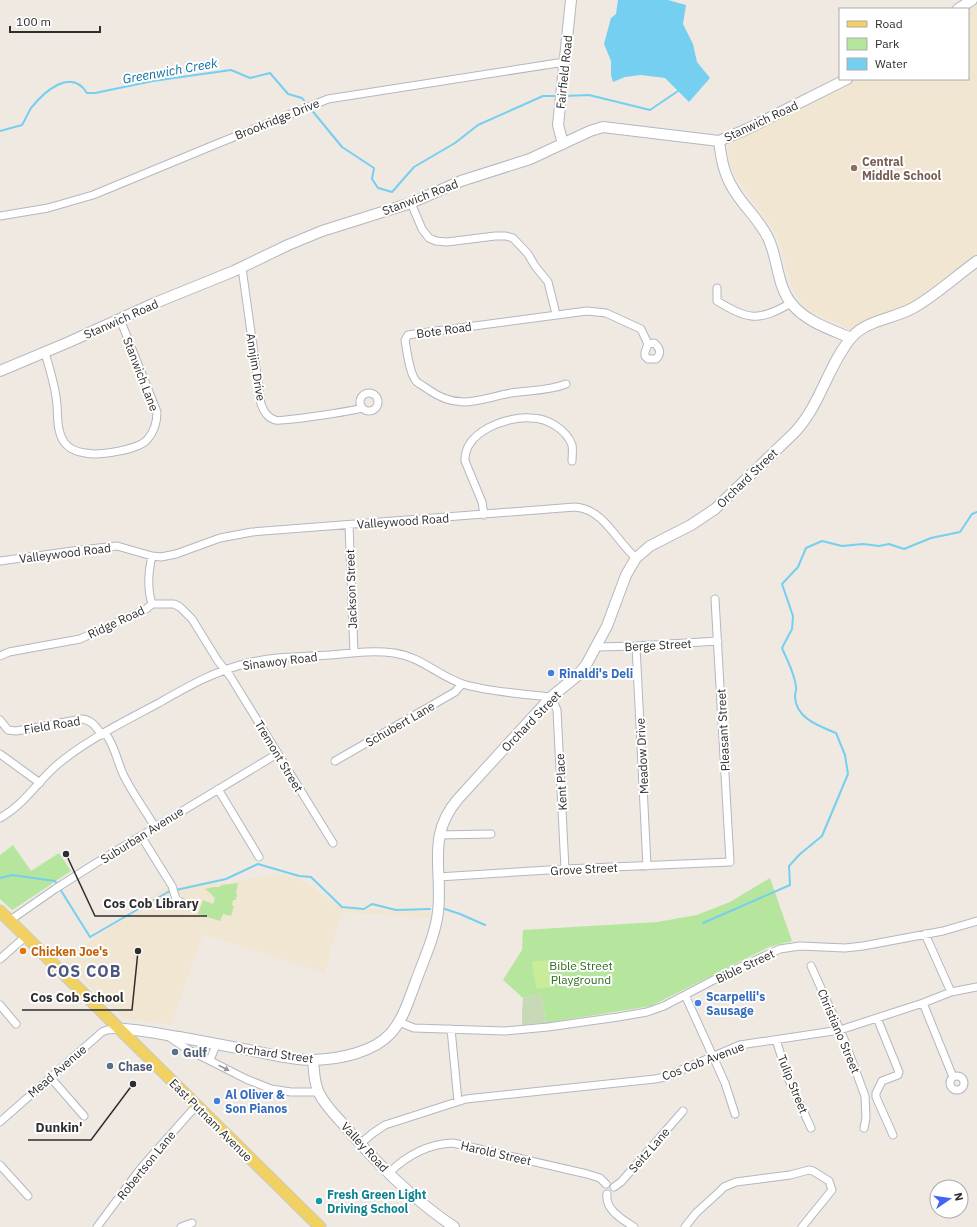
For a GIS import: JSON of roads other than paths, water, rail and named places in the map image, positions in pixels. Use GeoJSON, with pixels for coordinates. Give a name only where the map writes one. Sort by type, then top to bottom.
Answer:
{"type":"FeatureCollection","features":[{"type":"Feature","properties":{"kind":"main road","name":"East Putnam Avenue"},"geometry":{"type":"LineString","coordinates":[[0,911],[320,1227]]}},
{"type":"Feature","properties":{"kind":"street","name":"Fairfield Road"},"geometry":{"type":"LineString","coordinates":[[563,144],[558,129],[571,0]]}},
{"type":"Feature","properties":{"kind":"street"},"geometry":{"type":"LineString","coordinates":[[960,8],[972,0]]}},
{"type":"Feature","properties":{"kind":"street","name":"Brookridge Drive"},"geometry":{"type":"LineString","coordinates":[[0,216],[36,210],[81,199],[332,98],[558,63],[564,64]]}},
{"type":"Feature","properties":{"kind":"street","name":"Stanwich Road"},"geometry":{"type":"LineString","coordinates":[[0,371],[242,268],[288,245],[322,231],[411,203],[461,181],[530,159],[590,131],[607,127],[719,141],[747,129],[845,80]]}},
{"type":"Feature","properties":{"kind":"street"},"geometry":{"type":"LineString","coordinates":[[719,141],[724,170],[731,185],[760,222],[766,233],[773,251],[781,282],[791,303],[800,312],[814,322],[851,338]]}},
{"type":"Feature","properties":{"kind":"street"},"geometry":{"type":"LineString","coordinates":[[411,203],[422,229],[429,238],[436,241],[447,242],[495,236],[514,238],[528,254],[535,266],[548,282],[556,314]]}},
{"type":"Feature","properties":{"kind":"street","name":"Orchard Street"},"geometry":{"type":"LineString","coordinates":[[119,1029],[144,1031],[268,1054],[313,1060],[347,1055],[369,1048],[385,1039],[399,1022],[413,990],[435,927],[438,908],[439,835],[444,820],[453,804],[551,697],[582,671],[597,647],[612,613],[626,575],[636,558],[650,546],[691,525],[715,509],[798,430],[811,412],[832,369],[851,338],[870,325],[916,306],[977,261]]}},
{"type":"Feature","properties":{"kind":"street","name":"Annjim Drive"},"geometry":{"type":"LineString","coordinates":[[242,268],[261,404],[266,415],[276,421],[349,412],[362,408]]}},
{"type":"Feature","properties":{"kind":"street"},"geometry":{"type":"LineString","coordinates":[[717,288],[717,301],[746,316],[764,316],[791,303]]}},
{"type":"Feature","properties":{"kind":"street","name":"Bote Road"},"geometry":{"type":"LineString","coordinates":[[566,384],[555,388],[510,393],[475,401],[455,401],[432,392],[416,381],[404,340],[408,335],[587,311],[606,313],[641,330],[648,344]]}},
{"type":"Feature","properties":{"kind":"street","name":"Stanwich Lane"},"geometry":{"type":"LineString","coordinates":[[45,352],[57,399],[59,430],[69,447],[80,452],[94,453],[124,449],[143,443],[148,439],[156,424],[157,412],[120,319]]}},
{"type":"Feature","properties":{"kind":"street"},"geometry":{"type":"LineString","coordinates":[[484,515],[482,502],[465,461],[465,454],[470,442],[487,429],[518,419],[532,418],[542,420],[560,429],[566,435],[572,446],[572,461]]}},
{"type":"Feature","properties":{"kind":"street","name":"Valleywood Road"},"geometry":{"type":"LineString","coordinates":[[0,561],[112,547],[122,547],[152,556],[161,557],[176,554],[235,535],[264,531],[562,508],[581,508],[589,510],[597,516],[636,558]]}},
{"type":"Feature","properties":{"kind":"street","name":"Jackson Street"},"geometry":{"type":"LineString","coordinates":[[349,525],[354,653]]}},
{"type":"Feature","properties":{"kind":"street"},"geometry":{"type":"LineString","coordinates":[[152,556],[148,580],[149,595],[152,604]]}},
{"type":"Feature","properties":{"kind":"street","name":"Pleasant Street"},"geometry":{"type":"LineString","coordinates":[[715,599],[730,862]]}},
{"type":"Feature","properties":{"kind":"street","name":"Ridge Road"},"geometry":{"type":"LineString","coordinates":[[0,656],[9,652],[80,639],[146,609],[152,604],[174,604],[184,610],[192,619],[225,669]]}},
{"type":"Feature","properties":{"kind":"street","name":"Berge Street"},"geometry":{"type":"LineString","coordinates":[[597,647],[718,641]]}},
{"type":"Feature","properties":{"kind":"street","name":"Meadow Drive"},"geometry":{"type":"LineString","coordinates":[[636,646],[647,866]]}},
{"type":"Feature","properties":{"kind":"street","name":"Sinawoy Road"},"geometry":{"type":"LineString","coordinates":[[0,818],[20,804],[62,760],[104,734],[203,679],[225,669],[259,661],[354,653],[395,653],[420,661],[462,684],[551,697]]}},
{"type":"Feature","properties":{"kind":"street","name":"Tremont Street"},"geometry":{"type":"LineString","coordinates":[[225,669],[333,843]]}},
{"type":"Feature","properties":{"kind":"street","name":"Schubert Lane"},"geometry":{"type":"LineString","coordinates":[[335,761],[455,692],[462,684]]}},
{"type":"Feature","properties":{"kind":"street","name":"Kent Place"},"geometry":{"type":"LineString","coordinates":[[551,697],[557,710],[565,869]]}},
{"type":"Feature","properties":{"kind":"street","name":"Field Road"},"geometry":{"type":"LineString","coordinates":[[0,720],[8,730],[16,731],[82,719],[94,724],[110,739],[124,776],[155,827]]}},
{"type":"Feature","properties":{"kind":"street"},"geometry":{"type":"LineString","coordinates":[[0,754],[40,783]]}},
{"type":"Feature","properties":{"kind":"street","name":"Suburban Avenue"},"geometry":{"type":"LineString","coordinates":[[9,921],[58,888],[155,827],[277,754]]}},
{"type":"Feature","properties":{"kind":"street"},"geometry":{"type":"LineString","coordinates":[[218,789],[259,857]]}},
{"type":"Feature","properties":{"kind":"street"},"geometry":{"type":"LineString","coordinates":[[439,835],[491,834]]}},
{"type":"Feature","properties":{"kind":"street"},"geometry":{"type":"LineString","coordinates":[[141,836],[173,889],[176,899],[186,905]]}},
{"type":"Feature","properties":{"kind":"street","name":"Grove Street"},"geometry":{"type":"LineString","coordinates":[[438,877],[565,869],[730,862]]}},
{"type":"Feature","properties":{"kind":"street","name":"Bible Street"},"geometry":{"type":"LineString","coordinates":[[399,1022],[414,1028],[488,1031],[516,1030],[594,1021],[647,1012],[664,1006],[725,974],[780,949],[800,946],[856,947],[953,928],[977,921]]}},
{"type":"Feature","properties":{"kind":"street"},"geometry":{"type":"LineString","coordinates":[[925,934],[950,992]]}},
{"type":"Feature","properties":{"kind":"street"},"geometry":{"type":"LineString","coordinates":[[0,959],[25,937]]}},
{"type":"Feature","properties":{"kind":"street","name":"Christiano Street"},"geometry":{"type":"LineString","coordinates":[[810,966],[840,1030],[865,1096],[866,1118],[864,1128]]}},
{"type":"Feature","properties":{"kind":"street","name":"Cos Cob Avenue"},"geometry":{"type":"LineString","coordinates":[[360,1144],[385,1125],[458,1101],[500,1094],[650,1080],[665,1077],[740,1045],[840,1030],[923,1003],[950,992],[977,987]]}},
{"type":"Feature","properties":{"kind":"street"},"geometry":{"type":"LineString","coordinates":[[685,995],[725,1083],[735,1114]]}},
{"type":"Feature","properties":{"kind":"street"},"geometry":{"type":"LineString","coordinates":[[923,1003],[953,1077]]}},
{"type":"Feature","properties":{"kind":"street"},"geometry":{"type":"LineString","coordinates":[[0,1005],[16,1024]]}},
{"type":"Feature","properties":{"kind":"street"},"geometry":{"type":"LineString","coordinates":[[877,1018],[899,1072],[898,1075],[882,1081],[876,1093],[876,1097],[893,1135]]}},
{"type":"Feature","properties":{"kind":"street","name":"Mead Avenue"},"geometry":{"type":"LineString","coordinates":[[0,1122],[102,1032],[119,1029]]}},
{"type":"Feature","properties":{"kind":"street"},"geometry":{"type":"LineString","coordinates":[[451,1029],[458,1101]]}},
{"type":"Feature","properties":{"kind":"street"},"geometry":{"type":"LineString","coordinates":[[166,1035],[187,1049],[271,1089],[291,1092],[318,1092]]}},
{"type":"Feature","properties":{"kind":"street","name":"Tulip Street"},"geometry":{"type":"LineString","coordinates":[[776,1040],[789,1080],[811,1128]]}},
{"type":"Feature","properties":{"kind":"street"},"geometry":{"type":"LineString","coordinates":[[210,1060],[216,1044]]}},
{"type":"Feature","properties":{"kind":"street","name":"Valley Road"},"geometry":{"type":"LineString","coordinates":[[313,1060],[315,1081],[318,1092],[327,1105],[360,1144],[389,1173],[420,1202],[454,1227]]}},
{"type":"Feature","properties":{"kind":"street"},"geometry":{"type":"LineString","coordinates":[[50,1077],[84,1116]]}},
{"type":"Feature","properties":{"kind":"street","name":"Robertson Lane"},"geometry":{"type":"LineString","coordinates":[[97,1227],[141,1168],[196,1106]]}},
{"type":"Feature","properties":{"kind":"street","name":"Seitz Lane"},"geometry":{"type":"LineString","coordinates":[[614,1187],[621,1182],[683,1111]]}},
{"type":"Feature","properties":{"kind":"street","name":"Harold Street"},"geometry":{"type":"LineString","coordinates":[[389,1173],[404,1160],[418,1152],[438,1145],[453,1143],[595,1176],[600,1178],[606,1184]]}},
{"type":"Feature","properties":{"kind":"street"},"geometry":{"type":"LineString","coordinates":[[0,1165],[28,1196]]}},
{"type":"Feature","properties":{"kind":"street"},"geometry":{"type":"LineString","coordinates":[[685,1227],[724,1187],[736,1182],[790,1175],[813,1170],[829,1181],[832,1190],[802,1227]]}},
{"type":"Feature","properties":{"kind":"street"},"geometry":{"type":"LineString","coordinates":[[607,1194],[611,1194],[613,1192],[614,1187],[610,1184],[606,1184],[604,1189],[607,1194],[607,1202],[609,1207],[634,1227]]}},
{"type":"Feature","properties":{"kind":"street"},"geometry":{"type":"LineString","coordinates":[[181,1227],[192,1222]]}},
{"type":"Feature","properties":{"kind":"water"},"geometry":{"type":"Polygon","coordinates":[[[618,0],[668,0],[686,5],[683,24],[693,44],[697,62],[710,78],[689,102],[665,78],[641,75],[625,77],[613,82],[611,75],[611,61],[604,44],[611,18],[616,14],[618,0]]]}},
{"type":"Feature","properties":{"kind":"waterway","name":"Greenwich Creek"},"geometry":{"type":"LineString","coordinates":[[0,131],[22,125],[31,108],[43,95],[50,89],[66,82],[73,82],[81,86],[87,93],[95,93],[153,81],[231,70],[250,78],[270,73],[288,94],[302,98],[307,105]]}},
{"type":"Feature","properties":{"kind":"waterway","name":"Greenwich Creek"},"geometry":{"type":"LineString","coordinates":[[564,96],[589,95],[650,110],[678,91]]}},
{"type":"Feature","properties":{"kind":"waterway","name":"Greenwich Creek"},"geometry":{"type":"LineString","coordinates":[[310,108],[342,147],[374,168],[372,179],[378,188],[392,192],[414,167],[455,143],[478,125],[543,96],[558,96]]}},
{"type":"Feature","properties":{"kind":"waterway"},"geometry":{"type":"LineString","coordinates":[[703,923],[790,885],[789,866],[800,854],[822,836],[848,774],[845,755],[836,733],[803,716],[796,704],[794,677],[782,648],[792,629],[793,616],[782,584],[798,567],[806,548],[822,541],[842,546],[863,544],[879,546],[889,544],[904,549],[931,538],[960,532],[972,514],[977,512]]}},
{"type":"Feature","properties":{"kind":"waterway"},"geometry":{"type":"LineString","coordinates":[[176,890],[226,879],[258,864],[299,876],[311,877],[342,907],[364,909],[372,904],[396,910],[430,909]]}},
{"type":"Feature","properties":{"kind":"waterway"},"geometry":{"type":"LineString","coordinates":[[0,878],[12,875],[55,881],[90,937],[172,891]]}},
{"type":"Feature","properties":{"kind":"waterway"},"geometry":{"type":"LineString","coordinates":[[445,909],[485,925]]}},
{"type":"Feature","properties":{"kind":"place","name":"Central Middle School"},"geometry":{"type":"Point","coordinates":[854,168]}},
{"type":"Feature","properties":{"kind":"place","name":"Rinaldi's Deli"},"geometry":{"type":"Point","coordinates":[551,673]}},
{"type":"Feature","properties":{"kind":"place","name":"Cos Cob Library"},"geometry":{"type":"Point","coordinates":[66,854]}},
{"type":"Feature","properties":{"kind":"place","name":"Chicken Joe's"},"geometry":{"type":"Point","coordinates":[23,951]}},
{"type":"Feature","properties":{"kind":"place","name":"Cos Cob School"},"geometry":{"type":"Point","coordinates":[138,951]}},
{"type":"Feature","properties":{"kind":"place","name":"Scarpelli's Sausage"},"geometry":{"type":"Point","coordinates":[698,1003]}},
{"type":"Feature","properties":{"kind":"place","name":"Gulf"},"geometry":{"type":"Point","coordinates":[175,1052]}},
{"type":"Feature","properties":{"kind":"place","name":"Chase"},"geometry":{"type":"Point","coordinates":[110,1066]}},
{"type":"Feature","properties":{"kind":"place","name":"Dunkin'"},"geometry":{"type":"Point","coordinates":[133,1084]}},
{"type":"Feature","properties":{"kind":"place","name":"Al Oliver & Son Pianos"},"geometry":{"type":"Point","coordinates":[217,1101]}},
{"type":"Feature","properties":{"kind":"place","name":"Fresh Green Light Driving School"},"geometry":{"type":"Point","coordinates":[319,1201]}},
{"type":"Feature","properties":{"kind":"district","name":"COS COB"},"geometry":{"type":"Point","coordinates":[84,971]}},
{"type":"Feature","properties":{"kind":"park label","name":"Bible Street Playground"},"geometry":{"type":"Point","coordinates":[581,972]}}]}
